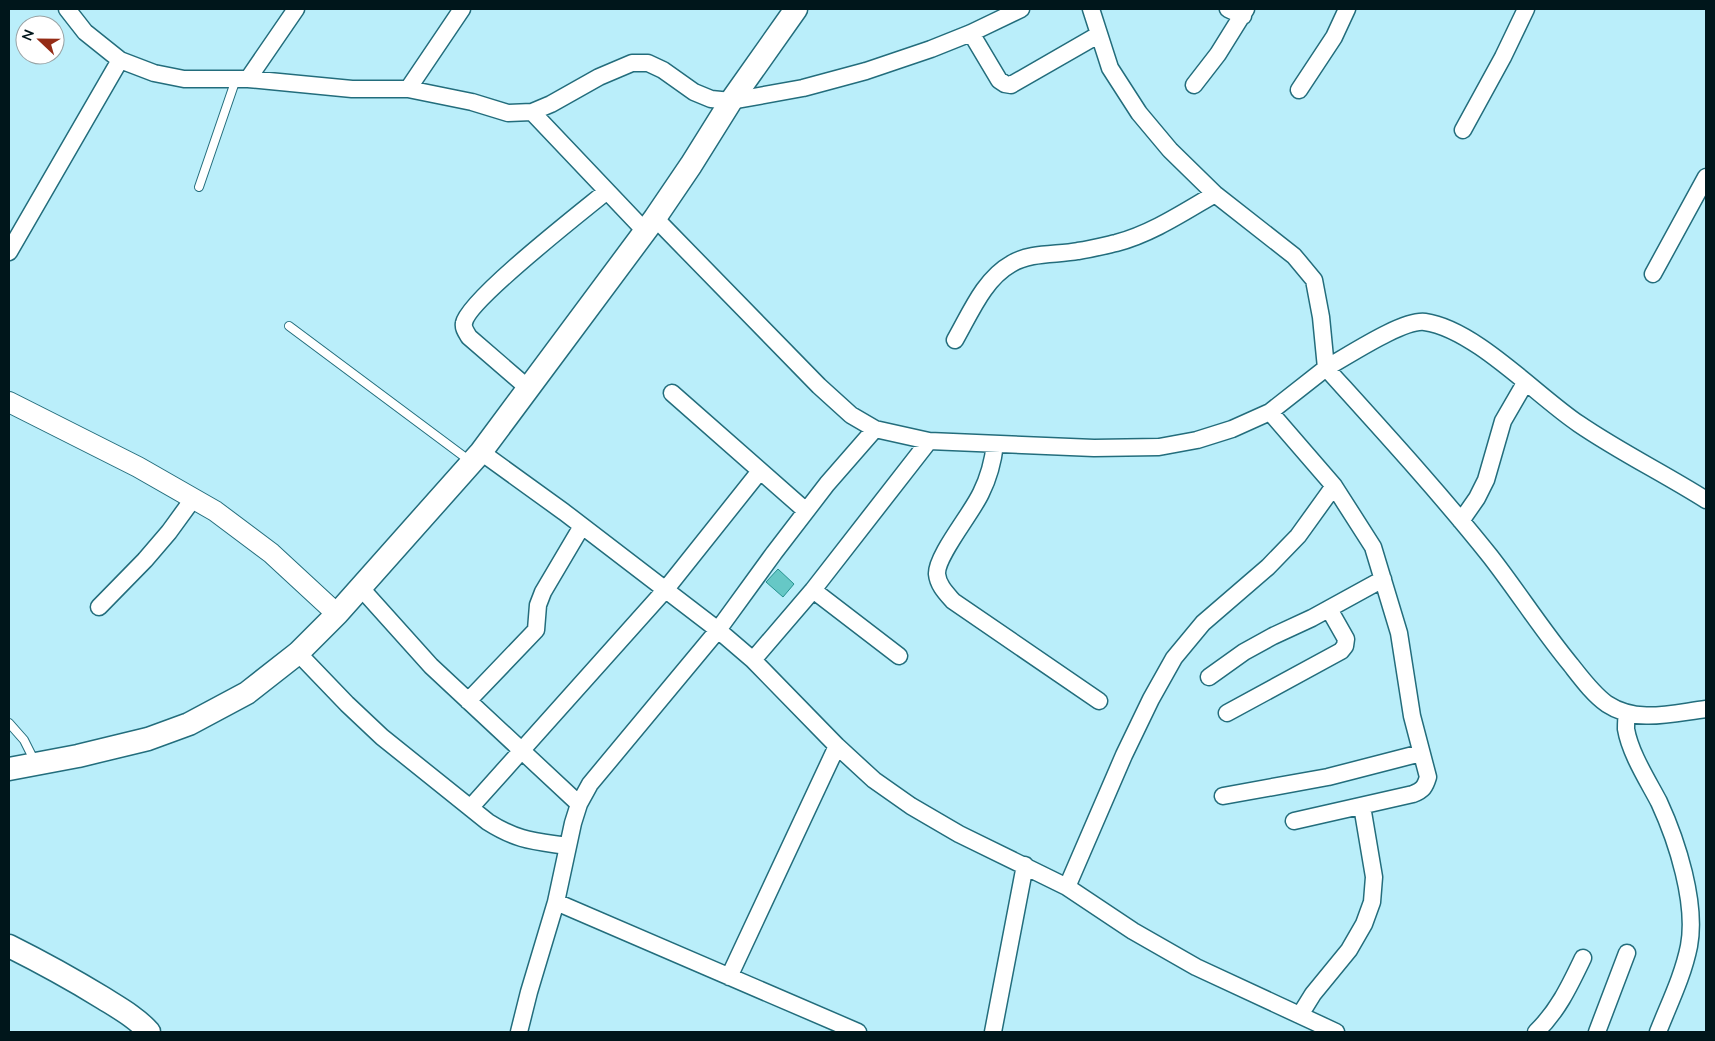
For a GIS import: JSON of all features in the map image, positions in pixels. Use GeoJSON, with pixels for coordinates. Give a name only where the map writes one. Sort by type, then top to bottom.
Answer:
{"type":"FeatureCollection","features":[{"type":"Feature","properties":{"kind":"main road"},"geometry":{"type":"LineString","coordinates":[[9,769],[78,756],[148,739],[189,724],[247,693],[298,652],[337,614],[476,457],[650,225],[691,166],[731,101],[796,9]]}},
{"type":"Feature","properties":{"kind":"main road"},"geometry":{"type":"LineString","coordinates":[[9,946],[61,972],[113,1004],[149,1032]]}},
{"type":"Feature","properties":{"kind":"street"},"geometry":{"type":"LineString","coordinates":[[68,9],[85,32],[120,60],[154,73],[184,79],[242,79],[352,89],[408,89],[472,102],[508,112],[532,112],[551,104],[599,77],[632,63],[648,63],[663,70],[694,92],[710,99],[731,101],[803,88],[866,71],[931,49],[971,33],[1021,9]]}},
{"type":"Feature","properties":{"kind":"street"},"geometry":{"type":"LineString","coordinates":[[242,79],[296,9]]}},
{"type":"Feature","properties":{"kind":"street"},"geometry":{"type":"LineString","coordinates":[[408,89],[462,9]]}},
{"type":"Feature","properties":{"kind":"street"},"geometry":{"type":"LineString","coordinates":[[1091,9],[1110,68],[1139,113],[1170,150],[1215,194],[1294,256],[1314,280],[1321,317],[1326,368],[1434,488],[1491,558],[1550,640],[1588,687],[1607,704],[1627,714],[1650,716],[1706,709]]}},
{"type":"Feature","properties":{"kind":"street"},"geometry":{"type":"LineString","coordinates":[[1194,85],[1218,54],[1244,13],[1228,9]]}},
{"type":"Feature","properties":{"kind":"street"},"geometry":{"type":"LineString","coordinates":[[1300,90],[1334,37],[1347,9]]}},
{"type":"Feature","properties":{"kind":"street"},"geometry":{"type":"LineString","coordinates":[[1462,130],[1503,57],[1526,9]]}},
{"type":"Feature","properties":{"kind":"street"},"geometry":{"type":"LineString","coordinates":[[971,33],[999,80],[1004,84],[1011,85],[1098,35]]}},
{"type":"Feature","properties":{"kind":"street"},"geometry":{"type":"LineString","coordinates":[[9,252],[120,60]]}},
{"type":"Feature","properties":{"kind":"street"},"geometry":{"type":"LineString","coordinates":[[532,112],[607,192],[650,225],[851,415],[875,429],[929,441],[1094,448],[1159,447],[1197,440],[1232,429],[1270,412],[1326,368],[1401,327],[1424,322],[1454,331],[1485,351],[1579,424],[1706,500]]}},
{"type":"Feature","properties":{"kind":"street"},"geometry":{"type":"LineString","coordinates":[[1653,274],[1706,177]]}},
{"type":"Feature","properties":{"kind":"street"},"geometry":{"type":"LineString","coordinates":[[528,388],[469,337],[464,330],[464,323],[467,316],[479,302],[522,260],[607,192]]}},
{"type":"Feature","properties":{"kind":"street"},"geometry":{"type":"LineString","coordinates":[[955,340],[980,294],[998,273],[1012,263],[1032,257],[1079,251],[1118,243],[1151,230],[1215,194]]}},
{"type":"Feature","properties":{"kind":"street"},"geometry":{"type":"LineString","coordinates":[[1461,521],[1478,498],[1486,480],[1503,421],[1525,383]]}},
{"type":"Feature","properties":{"kind":"street"},"geometry":{"type":"LineString","coordinates":[[672,393],[806,511]]}},
{"type":"Feature","properties":{"kind":"street"},"geometry":{"type":"LineString","coordinates":[[9,402],[138,467],[215,511],[271,553],[337,614]]}},
{"type":"Feature","properties":{"kind":"street"},"geometry":{"type":"LineString","coordinates":[[1270,412],[1334,486],[1373,547],[1398,634],[1412,716],[1420,753],[1428,776],[1426,786],[1422,791],[1294,821]]}},
{"type":"Feature","properties":{"kind":"street"},"geometry":{"type":"LineString","coordinates":[[519,1032],[556,902],[567,846],[579,804],[590,784],[718,630],[806,511],[875,429]]}},
{"type":"Feature","properties":{"kind":"street"},"geometry":{"type":"LineString","coordinates":[[753,660],[814,590],[929,441]]}},
{"type":"Feature","properties":{"kind":"street"},"geometry":{"type":"LineString","coordinates":[[996,444],[992,468],[981,494],[964,524],[943,552],[937,573],[941,587],[953,601],[1099,701]]}},
{"type":"Feature","properties":{"kind":"street"},"geometry":{"type":"LineString","coordinates":[[476,457],[582,526],[718,630],[753,660],[837,746],[874,780],[911,806],[959,834],[1067,887],[1133,931],[1196,967],[1336,1032]]}},
{"type":"Feature","properties":{"kind":"street"},"geometry":{"type":"LineString","coordinates":[[471,807],[666,589],[760,471]]}},
{"type":"Feature","properties":{"kind":"street"},"geometry":{"type":"LineString","coordinates":[[1067,887],[1124,755],[1151,699],[1174,658],[1203,623],[1268,567],[1298,536],[1334,486]]}},
{"type":"Feature","properties":{"kind":"street"},"geometry":{"type":"LineString","coordinates":[[99,607],[145,560],[169,532],[192,499]]}},
{"type":"Feature","properties":{"kind":"street"},"geometry":{"type":"LineString","coordinates":[[468,701],[536,630],[538,604],[543,592],[582,526]]}},
{"type":"Feature","properties":{"kind":"street"},"geometry":{"type":"LineString","coordinates":[[1209,677],[1252,648],[1383,579]]}},
{"type":"Feature","properties":{"kind":"street"},"geometry":{"type":"LineString","coordinates":[[360,587],[432,666],[579,804]]}},
{"type":"Feature","properties":{"kind":"street"},"geometry":{"type":"LineString","coordinates":[[814,590],[899,656]]}},
{"type":"Feature","properties":{"kind":"street"},"geometry":{"type":"LineString","coordinates":[[1227,713],[1341,651],[1345,646],[1346,639],[1329,609]]}},
{"type":"Feature","properties":{"kind":"street"},"geometry":{"type":"LineString","coordinates":[[298,652],[346,704],[382,737],[488,822],[506,834],[524,840],[567,846]]}},
{"type":"Feature","properties":{"kind":"street"},"geometry":{"type":"LineString","coordinates":[[1627,714],[1626,728],[1632,746],[1664,813],[1682,867],[1691,909],[1689,945],[1679,980],[1658,1032]]}},
{"type":"Feature","properties":{"kind":"street"},"geometry":{"type":"LineString","coordinates":[[729,977],[837,746]]}},
{"type":"Feature","properties":{"kind":"street"},"geometry":{"type":"LineString","coordinates":[[1223,796],[1328,777],[1420,753]]}},
{"type":"Feature","properties":{"kind":"street"},"geometry":{"type":"LineString","coordinates":[[1300,1015],[1313,994],[1349,950],[1364,924],[1372,902],[1374,877],[1362,806]]}},
{"type":"Feature","properties":{"kind":"street"},"geometry":{"type":"LineString","coordinates":[[993,1032],[1025,865]]}},
{"type":"Feature","properties":{"kind":"street"},"geometry":{"type":"LineString","coordinates":[[556,902],[858,1032]]}},
{"type":"Feature","properties":{"kind":"street"},"geometry":{"type":"LineString","coordinates":[[1597,1032],[1627,952]]}},
{"type":"Feature","properties":{"kind":"street"},"geometry":{"type":"LineString","coordinates":[[1536,1032],[1547,1022],[1566,994],[1583,958]]}},
{"type":"Feature","properties":{"kind":"lane"},"geometry":{"type":"LineString","coordinates":[[199,187],[242,79]]}},
{"type":"Feature","properties":{"kind":"lane"},"geometry":{"type":"LineString","coordinates":[[289,326],[476,457]]}},
{"type":"Feature","properties":{"kind":"lane"},"geometry":{"type":"LineString","coordinates":[[9,723],[24,740],[36,764]]}},
{"type":"Feature","properties":{"kind":"building"},"geometry":{"type":"Polygon","coordinates":[[[778,569],[794,584],[783,597],[766,582],[778,569]]]}}]}
